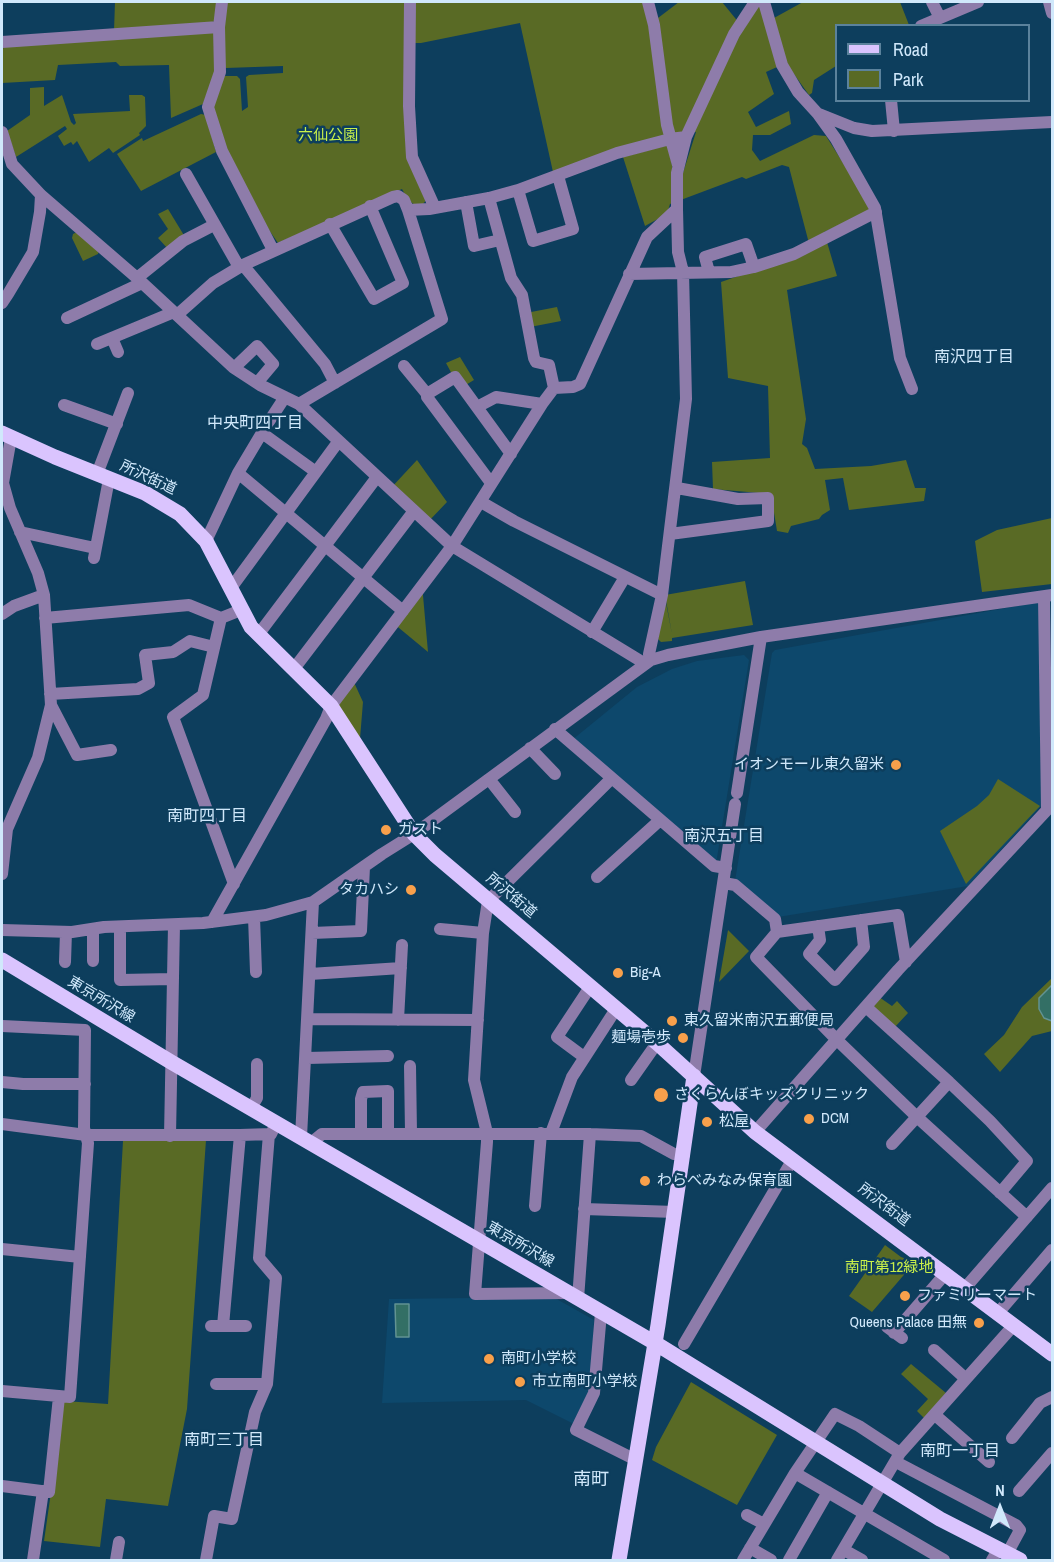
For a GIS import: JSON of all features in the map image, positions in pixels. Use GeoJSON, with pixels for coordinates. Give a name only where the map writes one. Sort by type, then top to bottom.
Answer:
{"type":"FeatureCollection","features":[{"type":"Feature","properties":{"kind":"main road","name":"所沢街道"},"geometry":{"type":"LineString","coordinates":[[6,436],[145,493],[180,514],[206,541],[241,610],[258,635],[331,706],[414,834],[488,901],[657,1043],[755,1132],[1052,1354]]}},
{"type":"Feature","properties":{"kind":"main road","name":"東京所沢線"},"geometry":{"type":"LineString","coordinates":[[2,960],[251,1108],[273,1129],[306,1140],[655,1343],[882,1484],[1004,1556]]}},
{"type":"Feature","properties":{"kind":"main road"},"geometry":{"type":"LineString","coordinates":[[619,1560],[655,1343],[694,1076]]}},
{"type":"Feature","properties":{"kind":"street"},"geometry":{"type":"LineString","coordinates":[[222,2],[219,27],[220,72],[208,106],[222,151],[273,250]]}},
{"type":"Feature","properties":{"kind":"street"},"geometry":{"type":"LineString","coordinates":[[410,2],[409,106],[412,157],[435,208]]}},
{"type":"Feature","properties":{"kind":"street"},"geometry":{"type":"LineString","coordinates":[[648,2],[654,24],[670,139],[679,166]]}},
{"type":"Feature","properties":{"kind":"street"},"geometry":{"type":"LineString","coordinates":[[648,662],[662,595],[677,488],[687,390],[683,273],[678,252],[679,166],[686,137],[734,33],[755,2]]}},
{"type":"Feature","properties":{"kind":"street"},"geometry":{"type":"LineString","coordinates":[[764,2],[782,65],[798,92],[836,139],[868,193],[876,212],[900,358],[912,389]]}},
{"type":"Feature","properties":{"kind":"street"},"geometry":{"type":"LineString","coordinates":[[932,2],[940,18]]}},
{"type":"Feature","properties":{"kind":"street"},"geometry":{"type":"LineString","coordinates":[[926,24],[978,2]]}},
{"type":"Feature","properties":{"kind":"street"},"geometry":{"type":"LineString","coordinates":[[1049,2],[1053,13]]}},
{"type":"Feature","properties":{"kind":"street"},"geometry":{"type":"LineString","coordinates":[[2,42],[219,27]]}},
{"type":"Feature","properties":{"kind":"street"},"geometry":{"type":"LineString","coordinates":[[891,102],[894,131]]}},
{"type":"Feature","properties":{"kind":"street"},"geometry":{"type":"LineString","coordinates":[[818,114],[856,128],[894,131],[1053,122]]}},
{"type":"Feature","properties":{"kind":"street"},"geometry":{"type":"LineString","coordinates":[[836,139],[856,128]]}},
{"type":"Feature","properties":{"kind":"street"},"geometry":{"type":"LineString","coordinates":[[2,132],[5,155],[41,195],[140,281],[234,368],[257,383],[299,404],[452,546],[592,632],[648,662]]}},
{"type":"Feature","properties":{"kind":"street"},"geometry":{"type":"LineString","coordinates":[[408,210],[435,208],[489,198],[558,176],[617,153],[686,137]]}},
{"type":"Feature","properties":{"kind":"street"},"geometry":{"type":"LineString","coordinates":[[186,174],[214,225],[241,266],[325,364],[335,383]]}},
{"type":"Feature","properties":{"kind":"street"},"geometry":{"type":"LineString","coordinates":[[518,189],[533,241],[573,229],[558,176]]}},
{"type":"Feature","properties":{"kind":"street"},"geometry":{"type":"LineString","coordinates":[[2,303],[33,252],[41,195]]}},
{"type":"Feature","properties":{"kind":"street"},"geometry":{"type":"LineString","coordinates":[[97,344],[176,314],[213,283],[241,266],[370,206],[398,196],[405,200],[442,319],[299,404]]}},
{"type":"Feature","properties":{"kind":"street"},"geometry":{"type":"LineString","coordinates":[[212,922],[326,719],[331,706],[452,546],[554,388],[549,365],[536,362],[534,358],[522,295],[511,278],[489,198]]}},
{"type":"Feature","properties":{"kind":"street"},"geometry":{"type":"LineString","coordinates":[[466,202],[474,246],[500,240]]}},
{"type":"Feature","properties":{"kind":"street"},"geometry":{"type":"LineString","coordinates":[[330,224],[374,299],[403,283],[370,206]]}},
{"type":"Feature","properties":{"kind":"street"},"geometry":{"type":"LineString","coordinates":[[554,388],[573,387],[580,384],[646,237],[677,209]]}},
{"type":"Feature","properties":{"kind":"street"},"geometry":{"type":"LineString","coordinates":[[629,273],[731,272],[754,267],[794,254],[876,212]]}},
{"type":"Feature","properties":{"kind":"street"},"geometry":{"type":"LineString","coordinates":[[67,318],[88,314],[140,281],[183,241],[214,225]]}},
{"type":"Feature","properties":{"kind":"street"},"geometry":{"type":"LineString","coordinates":[[709,273],[705,257],[746,244],[754,267]]}},
{"type":"Feature","properties":{"kind":"street"},"geometry":{"type":"LineString","coordinates":[[112,338],[118,352]]}},
{"type":"Feature","properties":{"kind":"street"},"geometry":{"type":"LineString","coordinates":[[234,368],[256,346],[273,364],[257,383]]}},
{"type":"Feature","properties":{"kind":"street"},"geometry":{"type":"LineString","coordinates":[[404,366],[428,394],[427,397],[491,483]]}},
{"type":"Feature","properties":{"kind":"street"},"geometry":{"type":"LineString","coordinates":[[428,394],[455,377],[511,454]]}},
{"type":"Feature","properties":{"kind":"street"},"geometry":{"type":"LineString","coordinates":[[20,532],[94,553],[103,477],[128,393]]}},
{"type":"Feature","properties":{"kind":"street"},"geometry":{"type":"LineString","coordinates":[[206,541],[238,473],[285,397]]}},
{"type":"Feature","properties":{"kind":"street"},"geometry":{"type":"LineString","coordinates":[[477,407],[496,397],[542,404]]}},
{"type":"Feature","properties":{"kind":"street"},"geometry":{"type":"LineString","coordinates":[[64,405],[117,424]]}},
{"type":"Feature","properties":{"kind":"street"},"geometry":{"type":"LineString","coordinates":[[262,433],[316,472]]}},
{"type":"Feature","properties":{"kind":"street"},"geometry":{"type":"LineString","coordinates":[[2,874],[4,829],[38,758],[51,700],[44,595],[38,573],[10,508],[3,483],[6,436]]}},
{"type":"Feature","properties":{"kind":"street"},"geometry":{"type":"LineString","coordinates":[[231,588],[338,442]]}},
{"type":"Feature","properties":{"kind":"street"},"geometry":{"type":"LineString","coordinates":[[238,473],[403,611]]}},
{"type":"Feature","properties":{"kind":"street"},"geometry":{"type":"LineString","coordinates":[[258,635],[377,477]]}},
{"type":"Feature","properties":{"kind":"street"},"geometry":{"type":"LineString","coordinates":[[670,534],[768,521],[768,498],[738,499],[677,488]]}},
{"type":"Feature","properties":{"kind":"street"},"geometry":{"type":"LineString","coordinates":[[481,502],[514,521],[662,595]]}},
{"type":"Feature","properties":{"kind":"street"},"geometry":{"type":"LineString","coordinates":[[293,670],[414,511]]}},
{"type":"Feature","properties":{"kind":"street"},"geometry":{"type":"LineString","coordinates":[[592,632],[625,576]]}},
{"type":"Feature","properties":{"kind":"street"},"geometry":{"type":"LineString","coordinates":[[2,614],[14,606],[44,595]]}},
{"type":"Feature","properties":{"kind":"street"},"geometry":{"type":"LineString","coordinates":[[2,930],[66,932],[212,922],[254,916],[313,902],[414,834],[648,662],[668,655],[761,637],[1048,596],[1050,811],[906,962],[755,1132]]}},
{"type":"Feature","properties":{"kind":"street"},"geometry":{"type":"LineString","coordinates":[[45,618],[189,605],[220,618],[241,610]]}},
{"type":"Feature","properties":{"kind":"street"},"geometry":{"type":"LineString","coordinates":[[220,618],[203,695],[173,717],[234,884]]}},
{"type":"Feature","properties":{"kind":"street"},"geometry":{"type":"LineString","coordinates":[[694,1076],[761,637]]}},
{"type":"Feature","properties":{"kind":"street"},"geometry":{"type":"LineString","coordinates":[[51,700],[138,689],[149,683],[145,655],[173,652],[190,641],[214,647]]}},
{"type":"Feature","properties":{"kind":"street"},"geometry":{"type":"LineString","coordinates":[[51,700],[77,755],[111,750]]}},
{"type":"Feature","properties":{"kind":"street"},"geometry":{"type":"LineString","coordinates":[[555,729],[659,821],[714,866],[726,868]]}},
{"type":"Feature","properties":{"kind":"street"},"geometry":{"type":"LineString","coordinates":[[530,748],[555,774]]}},
{"type":"Feature","properties":{"kind":"street"},"geometry":{"type":"LineString","coordinates":[[590,1134],[584,1209],[573,1296],[475,1294],[487,1133],[474,1080],[483,933],[488,901],[611,779]]}},
{"type":"Feature","properties":{"kind":"street"},"geometry":{"type":"LineString","coordinates":[[489,780],[515,812]]}},
{"type":"Feature","properties":{"kind":"street"},"geometry":{"type":"LineString","coordinates":[[597,877],[659,821]]}},
{"type":"Feature","properties":{"kind":"street"},"geometry":{"type":"LineString","coordinates":[[312,933],[361,931],[364,867]]}},
{"type":"Feature","properties":{"kind":"street"},"geometry":{"type":"LineString","coordinates":[[724,883],[735,885],[775,919],[777,932]]}},
{"type":"Feature","properties":{"kind":"street"},"geometry":{"type":"LineString","coordinates":[[313,902],[306,1140],[322,1134],[361,1133],[546,1133],[641,1136],[674,1154],[684,1155]]}},
{"type":"Feature","properties":{"kind":"street"},"geometry":{"type":"LineString","coordinates":[[906,962],[898,915],[777,932],[756,957],[917,1117],[1027,1217]]}},
{"type":"Feature","properties":{"kind":"street"},"geometry":{"type":"LineString","coordinates":[[254,916],[256,972]]}},
{"type":"Feature","properties":{"kind":"street"},"geometry":{"type":"LineString","coordinates":[[818,926],[820,940],[809,954],[835,980],[864,947],[861,920]]}},
{"type":"Feature","properties":{"kind":"street"},"geometry":{"type":"LineString","coordinates":[[170,1136],[174,925]]}},
{"type":"Feature","properties":{"kind":"street"},"geometry":{"type":"LineString","coordinates":[[120,927],[120,980],[173,979]]}},
{"type":"Feature","properties":{"kind":"street"},"geometry":{"type":"LineString","coordinates":[[93,929],[93,961]]}},
{"type":"Feature","properties":{"kind":"street"},"geometry":{"type":"LineString","coordinates":[[440,929],[483,933]]}},
{"type":"Feature","properties":{"kind":"street"},"geometry":{"type":"LineString","coordinates":[[65,962],[66,932]]}},
{"type":"Feature","properties":{"kind":"street"},"geometry":{"type":"LineString","coordinates":[[398,1020],[402,945]]}},
{"type":"Feature","properties":{"kind":"street"},"geometry":{"type":"LineString","coordinates":[[310,974],[401,968]]}},
{"type":"Feature","properties":{"kind":"street"},"geometry":{"type":"LineString","coordinates":[[584,1058],[557,1037],[590,987]]}},
{"type":"Feature","properties":{"kind":"street"},"geometry":{"type":"LineString","coordinates":[[866,1007],[990,1121],[1027,1161],[1000,1193]]}},
{"type":"Feature","properties":{"kind":"street"},"geometry":{"type":"LineString","coordinates":[[536,1206],[546,1133],[572,1077],[616,1009]]}},
{"type":"Feature","properties":{"kind":"street"},"geometry":{"type":"LineString","coordinates":[[308,1019],[478,1020]]}},
{"type":"Feature","properties":{"kind":"street"},"geometry":{"type":"LineString","coordinates":[[2,1026],[85,1030],[88,1143],[70,1397],[2,1391]]}},
{"type":"Feature","properties":{"kind":"street"},"geometry":{"type":"LineString","coordinates":[[631,1080],[657,1043]]}},
{"type":"Feature","properties":{"kind":"street"},"geometry":{"type":"LineString","coordinates":[[307,1058],[388,1056]]}},
{"type":"Feature","properties":{"kind":"street"},"geometry":{"type":"LineString","coordinates":[[251,1108],[257,1098],[257,1064]]}},
{"type":"Feature","properties":{"kind":"street"},"geometry":{"type":"LineString","coordinates":[[410,1066],[411,1133]]}},
{"type":"Feature","properties":{"kind":"street"},"geometry":{"type":"LineString","coordinates":[[2,1082],[85,1083]]}},
{"type":"Feature","properties":{"kind":"street"},"geometry":{"type":"LineString","coordinates":[[892,1144],[949,1082]]}},
{"type":"Feature","properties":{"kind":"street"},"geometry":{"type":"LineString","coordinates":[[361,1133],[363,1092],[388,1091],[388,1134]]}},
{"type":"Feature","properties":{"kind":"street"},"geometry":{"type":"LineString","coordinates":[[2,1124],[86,1135],[240,1135],[273,1129],[259,1258],[276,1278],[267,1384],[255,1412],[232,1519],[214,1516],[206,1560]]}},
{"type":"Feature","properties":{"kind":"street"},"geometry":{"type":"LineString","coordinates":[[240,1135],[217,1326],[246,1326]]}},
{"type":"Feature","properties":{"kind":"street"},"geometry":{"type":"LineString","coordinates":[[684,1344],[793,1159]]}},
{"type":"Feature","properties":{"kind":"street"},"geometry":{"type":"LineString","coordinates":[[964,1288],[1053,1188]]}},
{"type":"Feature","properties":{"kind":"street"},"geometry":{"type":"LineString","coordinates":[[584,1209],[675,1212]]}},
{"type":"Feature","properties":{"kind":"street"},"geometry":{"type":"LineString","coordinates":[[998,1312],[1051,1246]]}},
{"type":"Feature","properties":{"kind":"street"},"geometry":{"type":"LineString","coordinates":[[2,1249],[80,1257]]}},
{"type":"Feature","properties":{"kind":"street"},"geometry":{"type":"LineString","coordinates":[[894,1333],[946,1273]]}},
{"type":"Feature","properties":{"kind":"street"},"geometry":{"type":"LineString","coordinates":[[601,1312],[594,1393],[576,1430],[636,1460]]}},
{"type":"Feature","properties":{"kind":"street"},"geometry":{"type":"LineString","coordinates":[[862,1560],[840,1555],[898,1457],[1014,1324]]}},
{"type":"Feature","properties":{"kind":"street"},"geometry":{"type":"LineString","coordinates":[[934,1350],[966,1379]]}},
{"type":"Feature","properties":{"kind":"street"},"geometry":{"type":"LineString","coordinates":[[216,1384],[267,1384]]}},
{"type":"Feature","properties":{"kind":"street"},"geometry":{"type":"LineString","coordinates":[[2,1486],[49,1492],[59,1396]]}},
{"type":"Feature","properties":{"kind":"street"},"geometry":{"type":"LineString","coordinates":[[1014,1430],[1040,1403],[1053,1397]]}},
{"type":"Feature","properties":{"kind":"street"},"geometry":{"type":"LineString","coordinates":[[743,1560],[795,1473],[835,1414],[860,1426],[898,1457],[1016,1525],[1020,1530],[1004,1556]]}},
{"type":"Feature","properties":{"kind":"street"},"geometry":{"type":"LineString","coordinates":[[935,1415],[989,1462]]}},
{"type":"Feature","properties":{"kind":"street"},"geometry":{"type":"LineString","coordinates":[[1019,1491],[1053,1453]]}},
{"type":"Feature","properties":{"kind":"street"},"geometry":{"type":"LineString","coordinates":[[795,1473],[944,1560]]}},
{"type":"Feature","properties":{"kind":"street"},"geometry":{"type":"LineString","coordinates":[[33,1560],[42,1491]]}},
{"type":"Feature","properties":{"kind":"street"},"geometry":{"type":"LineString","coordinates":[[789,1560],[828,1492]]}},
{"type":"Feature","properties":{"kind":"street"},"geometry":{"type":"LineString","coordinates":[[747,1515],[764,1524]]}},
{"type":"Feature","properties":{"kind":"street"},"geometry":{"type":"LineString","coordinates":[[116,1560],[119,1542]]}},
{"type":"Feature","properties":{"kind":"street"},"geometry":{"type":"LineString","coordinates":[[750,1548],[771,1560]]}},
{"type":"Feature","properties":{"kind":"shaded area"},"geometry":{"type":"Polygon","coordinates":[[[1039,602],[1041,806],[968,886],[778,917],[735,881],[772,653],[775,650],[1039,602]]]}},
{"type":"Feature","properties":{"kind":"shaded area"},"geometry":{"type":"Polygon","coordinates":[[[744,655],[749,660],[716,864],[572,740],[637,687],[672,669],[697,661],[744,655]]]}},
{"type":"Feature","properties":{"kind":"shaded area"},"geometry":{"type":"Polygon","coordinates":[[[1052,985],[1052,1021],[1044,1018],[1039,1009],[1039,998],[1052,985]]]}},
{"type":"Feature","properties":{"kind":"shaded area","name":"南町小学校"},"geometry":{"type":"Polygon","coordinates":[[[553,1297],[594,1320],[590,1397],[576,1425],[526,1400],[382,1403],[389,1299],[553,1297]]]}},
{"type":"Feature","properties":{"kind":"shaded area"},"geometry":{"type":"Polygon","coordinates":[[[395,1304],[409,1304],[409,1337],[396,1337],[395,1304]]]}},
{"type":"Feature","properties":{"kind":"green space"},"geometry":{"type":"Polygon","coordinates":[[[115,2],[217,2],[215,20],[211,24],[114,31],[115,2]]]}},
{"type":"Feature","properties":{"kind":"green space","name":"六仙公園"},"geometry":{"type":"Polygon","coordinates":[[[226,2],[406,2],[407,135],[427,199],[423,204],[416,206],[408,200],[402,189],[278,243],[251,204],[225,151],[211,107],[221,80],[225,76],[237,76],[240,79],[242,111],[248,107],[246,77],[283,73],[283,66],[226,68],[223,65],[226,2]]]}},
{"type":"Feature","properties":{"kind":"green space"},"geometry":{"type":"Polygon","coordinates":[[[412,2],[643,2],[650,18],[658,18],[679,2],[722,2],[744,29],[758,5],[774,18],[803,2],[900,2],[909,24],[835,24],[835,67],[814,80],[812,93],[809,95],[786,63],[766,72],[774,94],[748,112],[756,127],[789,111],[791,124],[770,135],[753,135],[752,150],[760,161],[814,135],[826,136],[871,207],[868,212],[824,232],[837,276],[787,290],[806,419],[802,444],[807,448],[815,469],[871,466],[906,460],[915,488],[926,488],[924,501],[849,510],[843,478],[825,480],[830,510],[819,519],[791,526],[788,533],[777,531],[771,494],[713,489],[712,462],[770,458],[768,386],[728,378],[721,282],[811,251],[789,167],[782,165],[746,179],[742,177],[670,204],[667,214],[645,226],[623,157],[668,145],[674,175],[682,176],[696,132],[666,135],[553,172],[520,23],[412,43],[412,2]]]}},
{"type":"Feature","properties":{"kind":"green space"},"geometry":{"type":"Polygon","coordinates":[[[213,32],[216,36],[216,70],[203,104],[171,118],[169,65],[120,66],[116,62],[58,65],[55,80],[2,83],[2,50],[5,46],[213,32]]]}},
{"type":"Feature","properties":{"kind":"green space"},"geometry":{"type":"Polygon","coordinates":[[[44,87],[44,106],[62,95],[74,125],[76,123],[73,114],[130,111],[129,95],[142,95],[145,97],[146,126],[139,133],[140,135],[113,153],[109,148],[89,162],[77,141],[73,145],[71,142],[64,146],[58,136],[67,129],[65,126],[16,157],[7,131],[30,115],[30,88],[44,87]]]}},
{"type":"Feature","properties":{"kind":"green space"},"geometry":{"type":"Polygon","coordinates":[[[201,114],[206,115],[216,152],[141,191],[117,154],[142,138],[143,141],[201,114]]]}},
{"type":"Feature","properties":{"kind":"green space"},"geometry":{"type":"Polygon","coordinates":[[[168,209],[185,237],[168,249],[158,238],[168,229],[158,214],[168,209]]]}},
{"type":"Feature","properties":{"kind":"green space"},"geometry":{"type":"Polygon","coordinates":[[[77,232],[99,250],[98,254],[83,261],[72,238],[77,232]]]}},
{"type":"Feature","properties":{"kind":"green space"},"geometry":{"type":"Polygon","coordinates":[[[557,307],[561,321],[530,327],[526,313],[557,307]]]}},
{"type":"Feature","properties":{"kind":"green space"},"geometry":{"type":"Polygon","coordinates":[[[460,357],[474,380],[464,386],[453,376],[446,363],[460,357]]]}},
{"type":"Feature","properties":{"kind":"green space"},"geometry":{"type":"Polygon","coordinates":[[[417,460],[447,502],[427,523],[390,489],[417,460]]]}},
{"type":"Feature","properties":{"kind":"green space"},"geometry":{"type":"Polygon","coordinates":[[[1052,518],[1052,584],[982,592],[975,541],[997,530],[1052,518]]]}},
{"type":"Feature","properties":{"kind":"green space"},"geometry":{"type":"Polygon","coordinates":[[[745,581],[753,625],[672,638],[672,641],[661,642],[658,639],[665,598],[672,634],[665,595],[745,581]]]}},
{"type":"Feature","properties":{"kind":"green space"},"geometry":{"type":"Polygon","coordinates":[[[422,584],[428,652],[393,623],[422,584]]]}},
{"type":"Feature","properties":{"kind":"green space"},"geometry":{"type":"Polygon","coordinates":[[[352,678],[363,702],[359,751],[331,706],[352,678]]]}},
{"type":"Feature","properties":{"kind":"green space"},"geometry":{"type":"Polygon","coordinates":[[[998,779],[1040,806],[966,884],[940,831],[977,806],[989,795],[998,779]]]}},
{"type":"Feature","properties":{"kind":"green space"},"geometry":{"type":"Polygon","coordinates":[[[728,930],[749,951],[719,982],[728,930]]]}},
{"type":"Feature","properties":{"kind":"green space"},"geometry":{"type":"Polygon","coordinates":[[[1052,978],[1052,1031],[1032,1036],[1000,1072],[984,1054],[1004,1035],[1022,1007],[1052,978]]]}},
{"type":"Feature","properties":{"kind":"green space"},"geometry":{"type":"Polygon","coordinates":[[[879,997],[892,1006],[897,1001],[908,1013],[894,1028],[870,1006],[879,997]]]}},
{"type":"Feature","properties":{"kind":"green space"},"geometry":{"type":"Polygon","coordinates":[[[206,1140],[187,1409],[168,1506],[106,1499],[100,1547],[44,1541],[64,1401],[108,1404],[123,1141],[206,1140]]]}},
{"type":"Feature","properties":{"kind":"green space","name":"南町第12緑地"},"geometry":{"type":"Polygon","coordinates":[[[885,1245],[901,1257],[915,1262],[872,1312],[849,1296],[885,1245]]]}},
{"type":"Feature","properties":{"kind":"green space"},"geometry":{"type":"Polygon","coordinates":[[[911,1364],[946,1393],[924,1418],[917,1411],[928,1399],[901,1374],[911,1364]]]}},
{"type":"Feature","properties":{"kind":"green space"},"geometry":{"type":"Polygon","coordinates":[[[691,1382],[777,1435],[737,1505],[652,1460],[656,1447],[691,1382]]]}},
{"type":"Feature","properties":{"kind":"place","name":"イオンモール東久留米"},"geometry":{"type":"Point","coordinates":[896,765]}},
{"type":"Feature","properties":{"kind":"place","name":"ガスト"},"geometry":{"type":"Point","coordinates":[386,830]}},
{"type":"Feature","properties":{"kind":"place","name":"タカハシ"},"geometry":{"type":"Point","coordinates":[411,890]}},
{"type":"Feature","properties":{"kind":"place","name":"Big-A"},"geometry":{"type":"Point","coordinates":[618,973]}},
{"type":"Feature","properties":{"kind":"place","name":"東久留米南沢五郵便局"},"geometry":{"type":"Point","coordinates":[672,1021]}},
{"type":"Feature","properties":{"kind":"place","name":"麺場壱歩"},"geometry":{"type":"Point","coordinates":[683,1038]}},
{"type":"Feature","properties":{"kind":"place","name":"さくらんぼキッズクリニック"},"geometry":{"type":"Point","coordinates":[661,1095]}},
{"type":"Feature","properties":{"kind":"place","name":"DCM"},"geometry":{"type":"Point","coordinates":[809,1119]}},
{"type":"Feature","properties":{"kind":"place","name":"松屋"},"geometry":{"type":"Point","coordinates":[707,1122]}},
{"type":"Feature","properties":{"kind":"place","name":"わらべみなみ保育園"},"geometry":{"type":"Point","coordinates":[645,1181]}},
{"type":"Feature","properties":{"kind":"place","name":"ファミリーマート"},"geometry":{"type":"Point","coordinates":[905,1296]}},
{"type":"Feature","properties":{"kind":"place","name":"Queens Palace 田無"},"geometry":{"type":"Point","coordinates":[979,1323]}},
{"type":"Feature","properties":{"kind":"place","name":"南町小学校"},"geometry":{"type":"Point","coordinates":[489,1359]}},
{"type":"Feature","properties":{"kind":"place","name":"市立南町小学校"},"geometry":{"type":"Point","coordinates":[520,1382]}},
{"type":"Feature","properties":{"kind":"district","name":"南沢四丁目"},"geometry":{"type":"Point","coordinates":[974,358]}},
{"type":"Feature","properties":{"kind":"district","name":"中央町四丁目"},"geometry":{"type":"Point","coordinates":[255,424]}},
{"type":"Feature","properties":{"kind":"district","name":"南町四丁目"},"geometry":{"type":"Point","coordinates":[207,817]}},
{"type":"Feature","properties":{"kind":"district","name":"南沢五丁目"},"geometry":{"type":"Point","coordinates":[724,837]}},
{"type":"Feature","properties":{"kind":"district","name":"南町三丁目"},"geometry":{"type":"Point","coordinates":[224,1441]}},
{"type":"Feature","properties":{"kind":"district","name":"南町一丁目"},"geometry":{"type":"Point","coordinates":[960,1452]}},
{"type":"Feature","properties":{"kind":"district","name":"南町"},"geometry":{"type":"Point","coordinates":[591,1480]}}]}
